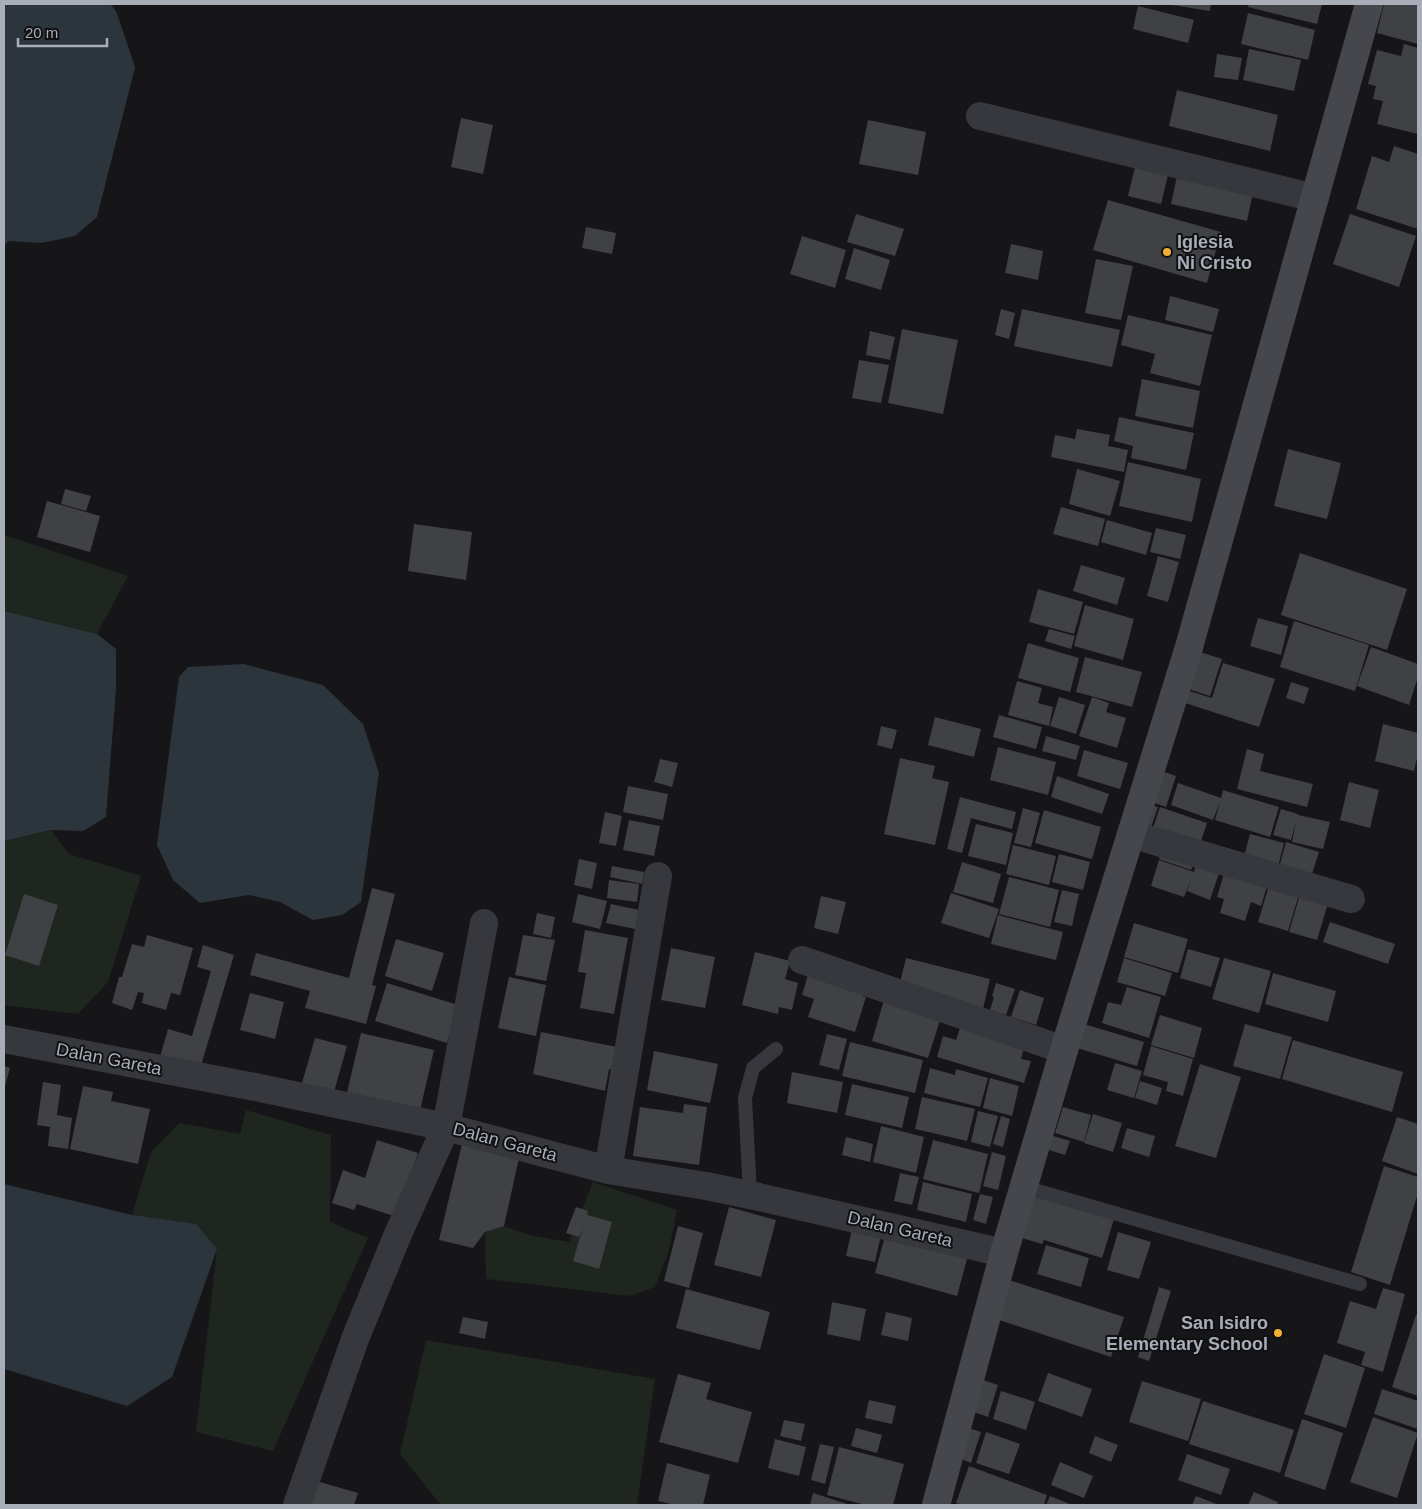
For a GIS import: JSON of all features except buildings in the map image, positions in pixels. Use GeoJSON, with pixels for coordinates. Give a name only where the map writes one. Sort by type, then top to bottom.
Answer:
{"type":"FeatureCollection","features":[{"type":"Feature","properties":{"kind":"street"},"geometry":{"type":"LineString","coordinates":[[936,1505],[1004,1253],[1064,1050],[1189,648],[1369,4]]}},
{"type":"Feature","properties":{"kind":"street"},"geometry":{"type":"LineString","coordinates":[[980,116],[1315,198]]}},
{"type":"Feature","properties":{"kind":"street"},"geometry":{"type":"LineString","coordinates":[[1131,834],[1351,899]]}},
{"type":"Feature","properties":{"kind":"street"},"geometry":{"type":"LineString","coordinates":[[608,1170],[658,876]]}},
{"type":"Feature","properties":{"kind":"street"},"geometry":{"type":"LineString","coordinates":[[297,1505],[355,1339],[398,1234],[446,1127],[484,923]]}},
{"type":"Feature","properties":{"kind":"street"},"geometry":{"type":"LineString","coordinates":[[802,960],[1064,1050]]}},
{"type":"Feature","properties":{"kind":"street","name":"Dalan Gareta"},"geometry":{"type":"LineString","coordinates":[[4,1038],[260,1088],[446,1127],[608,1170],[750,1195],[1004,1253]]}},
{"type":"Feature","properties":{"kind":"lane"},"geometry":{"type":"LineString","coordinates":[[750,1195],[745,1098],[753,1068],[776,1049]]}},
{"type":"Feature","properties":{"kind":"lane"},"geometry":{"type":"LineString","coordinates":[[1024,1187],[1360,1284]]}},
{"type":"Feature","properties":{"kind":"shaded area"},"geometry":{"type":"Polygon","coordinates":[[[4,4],[110,4],[116,11],[135,67],[97,217],[75,236],[41,243],[9,241],[4,245],[4,4]]]}},
{"type":"Feature","properties":{"kind":"shaded area"},"geometry":{"type":"Polygon","coordinates":[[[4,535],[128,576],[97,634],[4,611],[4,535]]]}},
{"type":"Feature","properties":{"kind":"shaded area"},"geometry":{"type":"Polygon","coordinates":[[[4,611],[97,634],[116,649],[116,689],[106,817],[83,831],[51,830],[4,841],[4,611]]]}},
{"type":"Feature","properties":{"kind":"shaded area"},"geometry":{"type":"Polygon","coordinates":[[[244,664],[323,685],[363,724],[379,773],[361,902],[342,915],[313,920],[280,902],[249,895],[200,903],[173,880],[157,845],[179,677],[188,667],[244,664]]]}},
{"type":"Feature","properties":{"kind":"shaded area"},"geometry":{"type":"Polygon","coordinates":[[[51,830],[69,854],[141,876],[108,982],[78,1014],[4,1005],[4,841],[51,830]]]}},
{"type":"Feature","properties":{"kind":"shaded area"},"geometry":{"type":"Polygon","coordinates":[[[246,1110],[331,1135],[330,1222],[368,1238],[273,1451],[196,1432],[217,1249],[132,1215],[151,1152],[179,1123],[240,1134],[246,1110]]]}},
{"type":"Feature","properties":{"kind":"shaded area"},"geometry":{"type":"Polygon","coordinates":[[[593,1182],[677,1210],[669,1250],[655,1287],[630,1296],[486,1279],[485,1232],[504,1226],[529,1235],[569,1242],[593,1182]]]}},
{"type":"Feature","properties":{"kind":"shaded area"},"geometry":{"type":"Polygon","coordinates":[[[4,1184],[132,1215],[196,1224],[217,1249],[172,1377],[127,1406],[4,1369],[4,1184]]]}},
{"type":"Feature","properties":{"kind":"shaded area"},"geometry":{"type":"Polygon","coordinates":[[[426,1340],[655,1379],[637,1505],[441,1505],[400,1454],[426,1340]]]}},
{"type":"Feature","properties":{"kind":"place","name":"Iglesia Ni Cristo"},"geometry":{"type":"Point","coordinates":[1167,252]}},
{"type":"Feature","properties":{"kind":"place","name":"San Isidro Elementary School"},"geometry":{"type":"Point","coordinates":[1278,1333]}}]}
